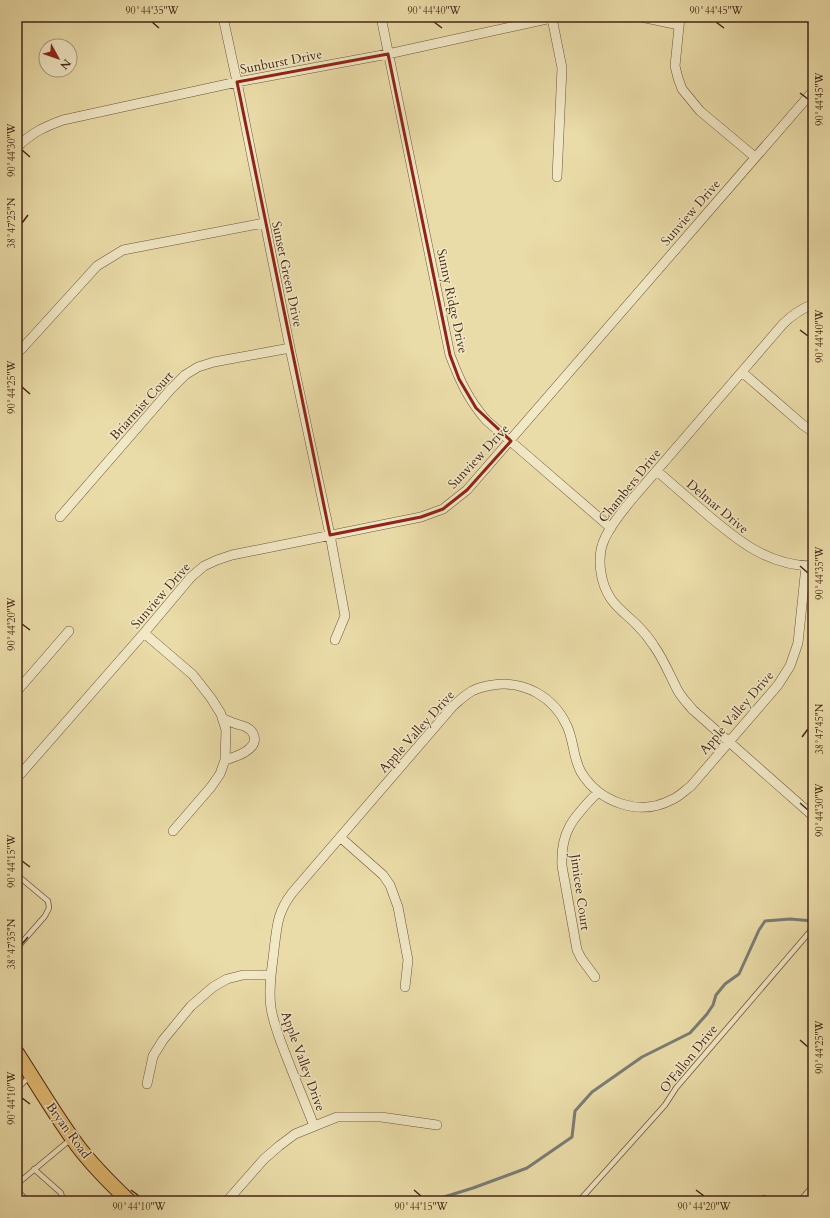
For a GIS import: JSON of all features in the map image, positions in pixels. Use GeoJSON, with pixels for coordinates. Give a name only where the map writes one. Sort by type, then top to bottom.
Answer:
{"type":"FeatureCollection","features":[{"type":"Feature","properties":{"kind":"main road","name":"Bryan Road"},"geometry":{"type":"LineString","coordinates":[[17,1053],[72,1138],[97,1168],[129,1201]]}},
{"type":"Feature","properties":{"kind":"street","name":"Sunset Green Drive"},"geometry":{"type":"LineString","coordinates":[[223,17],[264,223],[330,535],[345,616],[335,640]]}},
{"type":"Feature","properties":{"kind":"street","name":"Sunny Ridge Drive"},"geometry":{"type":"LineString","coordinates":[[381,17],[450,355],[459,379],[476,408],[486,420],[611,528]]}},
{"type":"Feature","properties":{"kind":"street","name":"Sunburst Drive"},"geometry":{"type":"LineString","coordinates":[[17,147],[30,135],[47,126],[64,120],[237,82],[388,54],[554,17]]}},
{"type":"Feature","properties":{"kind":"street"},"geometry":{"type":"LineString","coordinates":[[554,17],[562,68],[557,176]]}},
{"type":"Feature","properties":{"kind":"street"},"geometry":{"type":"LineString","coordinates":[[641,17],[680,21],[675,66],[682,89],[700,112],[755,157]]}},
{"type":"Feature","properties":{"kind":"street","name":"Sunview Drive"},"geometry":{"type":"LineString","coordinates":[[18,776],[144,633],[191,577],[204,566],[232,555],[421,517],[443,509],[467,490],[813,91]]}},
{"type":"Feature","properties":{"kind":"street"},"geometry":{"type":"LineString","coordinates":[[17,354],[97,266],[123,250],[264,223]]}},
{"type":"Feature","properties":{"kind":"street","name":"Chambers Drive"},"geometry":{"type":"LineString","coordinates":[[813,304],[790,317],[621,513],[604,538],[600,563],[602,577],[611,599],[638,626],[658,652],[678,691],[685,701],[728,742],[813,816]]}},
{"type":"Feature","properties":{"kind":"street","name":"Briarmist Court"},"geometry":{"type":"LineString","coordinates":[[60,517],[170,390],[185,376],[198,367],[214,362],[290,348]]}},
{"type":"Feature","properties":{"kind":"street"},"geometry":{"type":"LineString","coordinates":[[742,372],[813,432]]}},
{"type":"Feature","properties":{"kind":"street","name":"Delmar Drive"},"geometry":{"type":"LineString","coordinates":[[657,471],[740,542],[776,560],[809,566]]}},
{"type":"Feature","properties":{"kind":"street","name":"Apple Valley Drive"},"geometry":{"type":"LineString","coordinates":[[314,1126],[276,1027],[272,1008],[270,992],[271,975],[276,930],[280,912],[292,893],[453,706],[473,691],[482,687],[501,684],[513,684],[526,687],[539,693],[561,714],[568,727],[577,764],[582,774],[598,792],[616,803],[628,806],[651,807],[661,805],[680,795],[691,786],[778,685],[790,666],[798,643],[809,566]]}},
{"type":"Feature","properties":{"kind":"street"},"geometry":{"type":"LineString","coordinates":[[17,691],[69,631]]}},
{"type":"Feature","properties":{"kind":"street"},"geometry":{"type":"LineString","coordinates":[[144,633],[193,674],[221,714],[226,730],[225,760],[220,774],[211,787],[173,831]]}},
{"type":"Feature","properties":{"kind":"street"},"geometry":{"type":"LineString","coordinates":[[222,718],[245,726],[253,732],[255,739],[254,744],[247,750],[238,756],[225,760]]}},
{"type":"Feature","properties":{"kind":"street","name":"Jimicee Court"},"geometry":{"type":"LineString","coordinates":[[595,977],[577,950],[561,853],[563,840],[569,827],[577,814],[598,792]]}},
{"type":"Feature","properties":{"kind":"street"},"geometry":{"type":"LineString","coordinates":[[340,837],[390,884],[398,907],[408,960],[405,986]]}},
{"type":"Feature","properties":{"kind":"street"},"geometry":{"type":"LineString","coordinates":[[146,1084],[153,1056],[163,1040],[191,1006],[213,987],[227,979],[242,975],[271,975]]}},
{"type":"Feature","properties":{"kind":"street"},"geometry":{"type":"LineString","coordinates":[[227,1201],[264,1159],[295,1134],[337,1117],[381,1117],[437,1125]]}},
{"type":"Feature","properties":{"kind":"lane"},"geometry":{"type":"LineString","coordinates":[[17,875],[48,901],[49,908],[45,916],[17,948]]}},
{"type":"Feature","properties":{"kind":"lane","name":"O'Fallon Drive"},"geometry":{"type":"LineString","coordinates":[[579,1201],[665,1105],[676,1088],[813,928]]}},
{"type":"Feature","properties":{"kind":"lane"},"geometry":{"type":"LineString","coordinates":[[17,1089],[31,1075]]}},
{"type":"Feature","properties":{"kind":"lane"},"geometry":{"type":"LineString","coordinates":[[17,1184],[72,1138]]}},
{"type":"Feature","properties":{"kind":"lane"},"geometry":{"type":"LineString","coordinates":[[34,1169],[61,1193],[62,1197],[60,1201]]}},
{"type":"Feature","properties":{"kind":"lane"},"geometry":{"type":"LineString","coordinates":[[800,1201],[812,1188]]}},
{"type":"Feature","properties":{"kind":"lane"},"geometry":{"type":"LineString","coordinates":[[17,1190],[27,1201]]}},
{"type":"Feature","properties":{"kind":"highlighted area"},"geometry":{"type":"Polygon","coordinates":[[[388,54],[450,355],[459,379],[476,408],[511,441],[467,490],[443,509],[421,517],[330,535],[237,82],[388,54]]]}},
{"type":"Feature","properties":{"kind":"waterway"},"geometry":{"type":"LineString","coordinates":[[431,1201],[473,1188],[527,1168],[572,1137],[575,1111],[592,1092],[642,1057],[690,1033],[707,1014],[713,1005],[716,995],[725,984],[739,974],[759,930],[765,921],[790,919],[813,921]]}}]}
